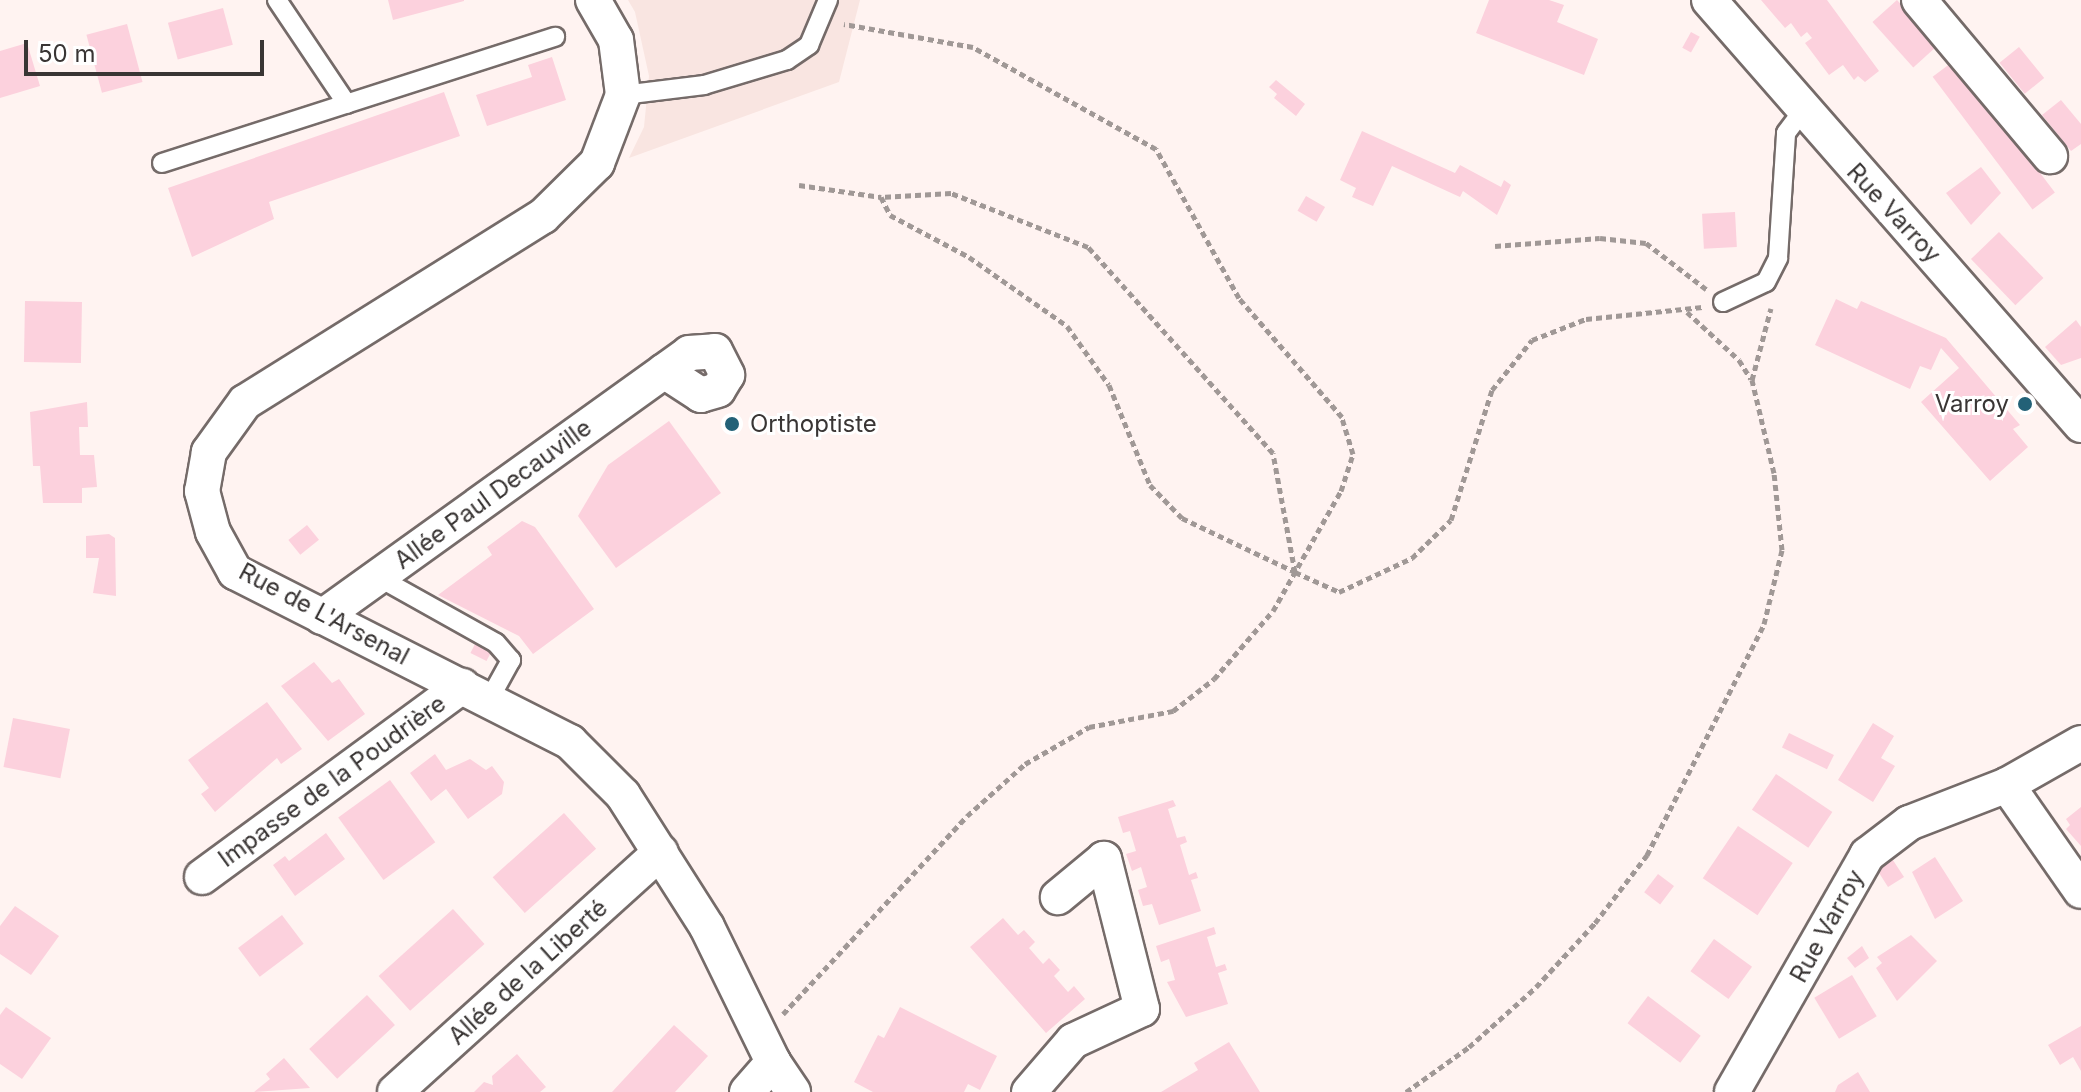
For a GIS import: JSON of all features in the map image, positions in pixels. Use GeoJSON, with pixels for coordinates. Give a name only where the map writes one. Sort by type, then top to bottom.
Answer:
{"type":"FeatureCollection","features":[{"type":"Feature","properties":{"kind":"street","name":"Rue de L'Arsenal"},"geometry":{"type":"LineString","coordinates":[[593,0],[616,40],[623,95],[597,163],[543,216],[245,402],[209,452],[202,491],[213,532],[235,572],[570,742],[623,795],[707,927],[767,1050],[793,1092]]}},
{"type":"Feature","properties":{"kind":"street","name":"Rue Varroy"},"geometry":{"type":"LineString","coordinates":[[1709,0],[1802,112],[2081,425]]}},
{"type":"Feature","properties":{"kind":"street"},"geometry":{"type":"LineString","coordinates":[[1919,0],[2050,156]]}},
{"type":"Feature","properties":{"kind":"street","name":"Allée Paul Decauville"},"geometry":{"type":"LineString","coordinates":[[322,617],[664,371]]}},
{"type":"Feature","properties":{"kind":"street","name":"Impasse de la Poudrière"},"geometry":{"type":"LineString","coordinates":[[202,877],[476,692]]}},
{"type":"Feature","properties":{"kind":"street","name":"Rue Varroy"},"geometry":{"type":"LineString","coordinates":[[1732,1092],[1867,855],[1909,823],[2007,785],[2081,743]]}},
{"type":"Feature","properties":{"kind":"street"},"geometry":{"type":"LineString","coordinates":[[2007,785],[2081,891]]}},
{"type":"Feature","properties":{"kind":"street","name":"Allée de la Liberté"},"geometry":{"type":"LineString","coordinates":[[395,1092],[661,852]]}},
{"type":"Feature","properties":{"kind":"street"},"geometry":{"type":"LineString","coordinates":[[1029,1092],[1073,1041],[1142,1009],[1104,859],[1058,897]]}},
{"type":"Feature","properties":{"kind":"street"},"geometry":{"type":"LineString","coordinates":[[747,1092],[767,1050]]}},
{"type":"Feature","properties":{"kind":"lane"},"geometry":{"type":"LineString","coordinates":[[277,0],[347,104]]}},
{"type":"Feature","properties":{"kind":"lane"},"geometry":{"type":"LineString","coordinates":[[623,95],[704,85],[787,60],[809,45],[828,0]]}},
{"type":"Feature","properties":{"kind":"lane"},"geometry":{"type":"LineString","coordinates":[[162,163],[555,37]]}},
{"type":"Feature","properties":{"kind":"lane"},"geometry":{"type":"LineString","coordinates":[[1723,302],[1766,282],[1778,258],[1786,133],[1802,112]]}},
{"type":"Feature","properties":{"kind":"lane"},"geometry":{"type":"LineString","coordinates":[[378,577],[496,643],[511,660],[476,692]]}},
{"type":"Feature","properties":{"kind":"path"},"geometry":{"type":"LineString","coordinates":[[767,1050],[967,816],[1025,764],[1089,727],[1173,711],[1214,679],[1273,611],[1311,550],[1341,491],[1353,454],[1342,417],[1239,298],[1156,149],[973,47],[817,20]]}},
{"type":"Feature","properties":{"kind":"path"},"geometry":{"type":"LineString","coordinates":[[799,185],[881,197],[951,193],[1088,247],[1273,453],[1295,572]]}},
{"type":"Feature","properties":{"kind":"path"},"geometry":{"type":"LineString","coordinates":[[881,197],[890,215],[969,257],[1067,326],[1109,385],[1150,485],[1182,518],[1339,592],[1412,558],[1451,520],[1492,390],[1532,340],[1586,319],[1686,311],[1723,302]]}},
{"type":"Feature","properties":{"kind":"path"},"geometry":{"type":"LineString","coordinates":[[1495,246],[1600,238],[1646,243],[1723,302]]}},
{"type":"Feature","properties":{"kind":"path"},"geometry":{"type":"LineString","coordinates":[[1752,380],[1780,279],[1778,258]]}},
{"type":"Feature","properties":{"kind":"path"},"geometry":{"type":"LineString","coordinates":[[1406,1092],[1469,1047],[1525,997],[1595,923],[1647,855],[1764,624],[1782,550],[1774,473],[1752,380],[1739,360],[1686,311]]}},
{"type":"Feature","properties":{"kind":"shaded area"},"geometry":{"type":"Polygon","coordinates":[[[628,0],[860,0],[839,82],[629,158],[644,127],[649,76],[635,12],[628,0]]]}},
{"type":"Feature","properties":{"kind":"building"},"geometry":{"type":"Polygon","coordinates":[[[388,0],[464,0],[464,1],[393,20],[388,0]]]}},
{"type":"Feature","properties":{"kind":"building"},"geometry":{"type":"Polygon","coordinates":[[[1489,0],[1549,0],[1564,5],[1557,22],[1598,39],[1584,75],[1476,33],[1489,0]]]}},
{"type":"Feature","properties":{"kind":"building"},"geometry":{"type":"Polygon","coordinates":[[[1761,0],[1827,0],[1879,71],[1865,82],[1858,76],[1854,80],[1843,65],[1829,75],[1805,43],[1812,38],[1807,32],[1801,37],[1791,23],[1785,28],[1761,0]]]}},
{"type":"Feature","properties":{"kind":"building"},"geometry":{"type":"Polygon","coordinates":[[[1897,0],[1938,45],[1913,67],[1872,22],[1897,0]]]}},
{"type":"Feature","properties":{"kind":"building"},"geometry":{"type":"Polygon","coordinates":[[[223,8],[233,45],[178,59],[168,23],[223,8]]]}},
{"type":"Feature","properties":{"kind":"building"},"geometry":{"type":"Polygon","coordinates":[[[127,24],[143,82],[102,93],[86,35],[127,24]]]}},
{"type":"Feature","properties":{"kind":"building"},"geometry":{"type":"Polygon","coordinates":[[[1691,32],[1700,37],[1691,53],[1682,48],[1691,32]]]}},
{"type":"Feature","properties":{"kind":"building"},"geometry":{"type":"Polygon","coordinates":[[[27,43],[40,86],[0,98],[0,51],[27,43]]]}},
{"type":"Feature","properties":{"kind":"building"},"geometry":{"type":"Polygon","coordinates":[[[2019,47],[2044,78],[2025,94],[2000,63],[2019,47]]]}},
{"type":"Feature","properties":{"kind":"building"},"geometry":{"type":"Polygon","coordinates":[[[552,57],[566,100],[487,126],[476,95],[532,77],[528,65],[552,57]]]}},
{"type":"Feature","properties":{"kind":"building"},"geometry":{"type":"Polygon","coordinates":[[[1955,60],[2055,193],[2033,209],[1933,77],[1955,60]]]}},
{"type":"Feature","properties":{"kind":"building"},"geometry":{"type":"Polygon","coordinates":[[[1276,80],[1305,104],[1296,116],[1274,98],[1277,94],[1269,87],[1276,80]]]}},
{"type":"Feature","properties":{"kind":"building"},"geometry":{"type":"Polygon","coordinates":[[[444,92],[460,136],[269,202],[274,219],[192,257],[168,188],[444,92]]]}},
{"type":"Feature","properties":{"kind":"building"},"geometry":{"type":"Polygon","coordinates":[[[2061,100],[2081,124],[2081,144],[2071,151],[2042,115],[2061,100]]]}},
{"type":"Feature","properties":{"kind":"building"},"geometry":{"type":"Polygon","coordinates":[[[1362,131],[1455,173],[1460,165],[1501,187],[1504,180],[1511,185],[1497,215],[1463,191],[1460,197],[1392,166],[1373,206],[1352,197],[1356,188],[1340,180],[1362,131]]]}},
{"type":"Feature","properties":{"kind":"building"},"geometry":{"type":"Polygon","coordinates":[[[1981,167],[2001,193],[1971,225],[1946,193],[1981,167]]]}},
{"type":"Feature","properties":{"kind":"building"},"geometry":{"type":"Polygon","coordinates":[[[1306,196],[1325,207],[1317,222],[1298,211],[1306,196]]]}},
{"type":"Feature","properties":{"kind":"building"},"geometry":{"type":"Polygon","coordinates":[[[1735,212],[1737,247],[1704,249],[1702,214],[1735,212]]]}},
{"type":"Feature","properties":{"kind":"building"},"geometry":{"type":"Polygon","coordinates":[[[1999,232],[2043,278],[2015,305],[1971,259],[1999,232]]]}},
{"type":"Feature","properties":{"kind":"building"},"geometry":{"type":"Polygon","coordinates":[[[1836,299],[1857,309],[1861,301],[1946,338],[2020,425],[2013,429],[2028,447],[1990,481],[1921,402],[1959,368],[1941,348],[1931,370],[1920,366],[1910,389],[1815,345],[1836,299]]]}},
{"type":"Feature","properties":{"kind":"building"},"geometry":{"type":"Polygon","coordinates":[[[25,301],[82,302],[81,363],[24,362],[25,301]]]}},
{"type":"Feature","properties":{"kind":"building"},"geometry":{"type":"Polygon","coordinates":[[[2076,320],[2081,327],[2081,358],[2061,365],[2045,347],[2076,320]]]}},
{"type":"Feature","properties":{"kind":"building"},"geometry":{"type":"Polygon","coordinates":[[[87,402],[88,427],[79,427],[80,455],[94,455],[97,487],[82,488],[82,503],[43,503],[40,466],[33,466],[30,412],[87,402]]]}},
{"type":"Feature","properties":{"kind":"building"},"geometry":{"type":"Polygon","coordinates":[[[669,421],[721,493],[616,568],[578,516],[608,465],[669,421]]]}},
{"type":"Feature","properties":{"kind":"building"},"geometry":{"type":"Polygon","coordinates":[[[522,521],[535,527],[594,609],[533,654],[519,636],[438,595],[492,555],[487,547],[522,521]]]}},
{"type":"Feature","properties":{"kind":"building"},"geometry":{"type":"Polygon","coordinates":[[[307,525],[319,540],[300,555],[288,540],[307,525]]]}},
{"type":"Feature","properties":{"kind":"building"},"geometry":{"type":"Polygon","coordinates":[[[109,534],[115,538],[116,596],[93,593],[99,558],[86,558],[86,536],[109,534]]]}},
{"type":"Feature","properties":{"kind":"building"},"geometry":{"type":"Polygon","coordinates":[[[475,644],[491,652],[486,661],[470,653],[475,644]]]}},
{"type":"Feature","properties":{"kind":"building"},"geometry":{"type":"Polygon","coordinates":[[[314,662],[332,683],[339,679],[365,714],[328,741],[281,686],[314,662]]]}},
{"type":"Feature","properties":{"kind":"building"},"geometry":{"type":"Polygon","coordinates":[[[267,702],[302,749],[281,764],[277,758],[215,812],[201,794],[209,788],[188,760],[267,702]]]}},
{"type":"Feature","properties":{"kind":"building"},"geometry":{"type":"Polygon","coordinates":[[[13,718],[70,729],[60,778],[3,767],[13,718]]]}},
{"type":"Feature","properties":{"kind":"building"},"geometry":{"type":"Polygon","coordinates":[[[1873,723],[1894,736],[1881,758],[1895,766],[1873,802],[1838,780],[1873,723]]]}},
{"type":"Feature","properties":{"kind":"building"},"geometry":{"type":"Polygon","coordinates":[[[1789,733],[1834,755],[1827,769],[1782,747],[1789,733]]]}},
{"type":"Feature","properties":{"kind":"building"},"geometry":{"type":"Polygon","coordinates":[[[435,754],[446,770],[470,759],[486,770],[492,766],[504,782],[502,794],[468,819],[446,789],[431,801],[410,773],[435,754]]]}},
{"type":"Feature","properties":{"kind":"building"},"geometry":{"type":"Polygon","coordinates":[[[1776,774],[1832,812],[1808,848],[1752,810],[1776,774]]]}},
{"type":"Feature","properties":{"kind":"building"},"geometry":{"type":"Polygon","coordinates":[[[390,780],[435,842],[383,880],[338,818],[390,780]]]}},
{"type":"Feature","properties":{"kind":"building"},"geometry":{"type":"Polygon","coordinates":[[[1173,800],[1176,806],[1168,809],[1177,838],[1185,836],[1187,842],[1180,845],[1189,875],[1196,872],[1198,878],[1191,880],[1201,911],[1159,925],[1152,904],[1143,906],[1138,890],[1147,887],[1141,867],[1132,871],[1126,854],[1136,851],[1130,831],[1123,833],[1118,817],[1173,800]]]}},
{"type":"Feature","properties":{"kind":"building"},"geometry":{"type":"Polygon","coordinates":[[[2081,807],[2081,846],[2066,829],[2070,825],[2066,819],[2081,807]]]}},
{"type":"Feature","properties":{"kind":"building"},"geometry":{"type":"Polygon","coordinates":[[[564,813],[596,849],[525,913],[493,877],[564,813]]]}},
{"type":"Feature","properties":{"kind":"building"},"geometry":{"type":"Polygon","coordinates":[[[1738,826],[1793,863],[1757,915],[1703,878],[1738,826]]]}},
{"type":"Feature","properties":{"kind":"building"},"geometry":{"type":"Polygon","coordinates":[[[326,833],[345,859],[295,896],[273,865],[285,856],[289,861],[326,833]]]}},
{"type":"Feature","properties":{"kind":"building"},"geometry":{"type":"Polygon","coordinates":[[[1887,851],[1904,877],[1888,887],[1874,865],[1887,851]]]}},
{"type":"Feature","properties":{"kind":"building"},"geometry":{"type":"Polygon","coordinates":[[[1935,857],[1963,901],[1935,919],[1912,872],[1935,857]]]}},
{"type":"Feature","properties":{"kind":"building"},"geometry":{"type":"Polygon","coordinates":[[[1658,874],[1674,886],[1660,904],[1644,892],[1658,874]]]}},
{"type":"Feature","properties":{"kind":"building"},"geometry":{"type":"Polygon","coordinates":[[[15,906],[59,936],[31,975],[0,954],[0,926],[15,906]]]}},
{"type":"Feature","properties":{"kind":"building"},"geometry":{"type":"Polygon","coordinates":[[[453,909],[484,944],[410,1011],[379,976],[453,909]]]}},
{"type":"Feature","properties":{"kind":"building"},"geometry":{"type":"Polygon","coordinates":[[[282,915],[304,944],[260,977],[238,948],[282,915]]]}},
{"type":"Feature","properties":{"kind":"building"},"geometry":{"type":"Polygon","coordinates":[[[1003,918],[1018,935],[1024,930],[1035,942],[1029,948],[1043,964],[1049,958],[1060,970],[1054,976],[1068,992],[1074,986],[1085,999],[1046,1033],[970,947],[1003,918]]]}},
{"type":"Feature","properties":{"kind":"building"},"geometry":{"type":"Polygon","coordinates":[[[1214,927],[1216,934],[1207,937],[1216,967],[1225,964],[1227,970],[1218,973],[1228,1004],[1186,1017],[1167,982],[1175,980],[1169,959],[1161,962],[1156,946],[1214,927]]]}},
{"type":"Feature","properties":{"kind":"building"},"geometry":{"type":"Polygon","coordinates":[[[1911,935],[1937,961],[1897,1001],[1876,968],[1882,963],[1877,957],[1911,935]]]}},
{"type":"Feature","properties":{"kind":"building"},"geometry":{"type":"Polygon","coordinates":[[[1714,939],[1752,967],[1729,999],[1690,971],[1714,939]]]}},
{"type":"Feature","properties":{"kind":"building"},"geometry":{"type":"Polygon","coordinates":[[[1862,946],[1869,958],[1855,968],[1847,958],[1862,946]]]}},
{"type":"Feature","properties":{"kind":"building"},"geometry":{"type":"Polygon","coordinates":[[[1852,975],[1877,1016],[1839,1039],[1814,998],[1852,975]]]}},
{"type":"Feature","properties":{"kind":"building"},"geometry":{"type":"Polygon","coordinates":[[[367,995],[395,1025],[337,1079],[309,1049],[367,995]]]}},
{"type":"Feature","properties":{"kind":"building"},"geometry":{"type":"Polygon","coordinates":[[[1648,996],[1701,1036],[1680,1063],[1628,1023],[1648,996]]]}},
{"type":"Feature","properties":{"kind":"building"},"geometry":{"type":"Polygon","coordinates":[[[6,1007],[51,1038],[22,1079],[0,1064],[0,1015],[6,1007]]]}},
{"type":"Feature","properties":{"kind":"building"},"geometry":{"type":"Polygon","coordinates":[[[900,1007],[997,1056],[980,1090],[968,1084],[964,1092],[873,1092],[854,1082],[878,1035],[884,1038],[900,1007]]]}},
{"type":"Feature","properties":{"kind":"building"},"geometry":{"type":"Polygon","coordinates":[[[674,1025],[708,1056],[675,1092],[612,1092],[674,1025]]]}},
{"type":"Feature","properties":{"kind":"building"},"geometry":{"type":"Polygon","coordinates":[[[2081,1026],[2081,1071],[2073,1057],[2060,1065],[2048,1045],[2081,1026]]]}},
{"type":"Feature","properties":{"kind":"building"},"geometry":{"type":"Polygon","coordinates":[[[1229,1042],[1260,1092],[1161,1092],[1198,1070],[1194,1063],[1229,1042]]]}},
{"type":"Feature","properties":{"kind":"building"},"geometry":{"type":"Polygon","coordinates":[[[517,1054],[546,1087],[540,1092],[474,1092],[484,1082],[493,1085],[492,1076],[517,1054]]]}},
{"type":"Feature","properties":{"kind":"building"},"geometry":{"type":"Polygon","coordinates":[[[284,1058],[310,1088],[254,1092],[270,1079],[266,1074],[284,1058]]]}},
{"type":"Feature","properties":{"kind":"building"},"geometry":{"type":"Polygon","coordinates":[[[1858,1072],[1870,1092],[1835,1092],[1838,1085],[1858,1072]]]}},
{"type":"Feature","properties":{"kind":"place","name":"Varroy"},"geometry":{"type":"Point","coordinates":[2025,404]}},
{"type":"Feature","properties":{"kind":"place","name":"Orthoptiste"},"geometry":{"type":"Point","coordinates":[732,424]}}]}
